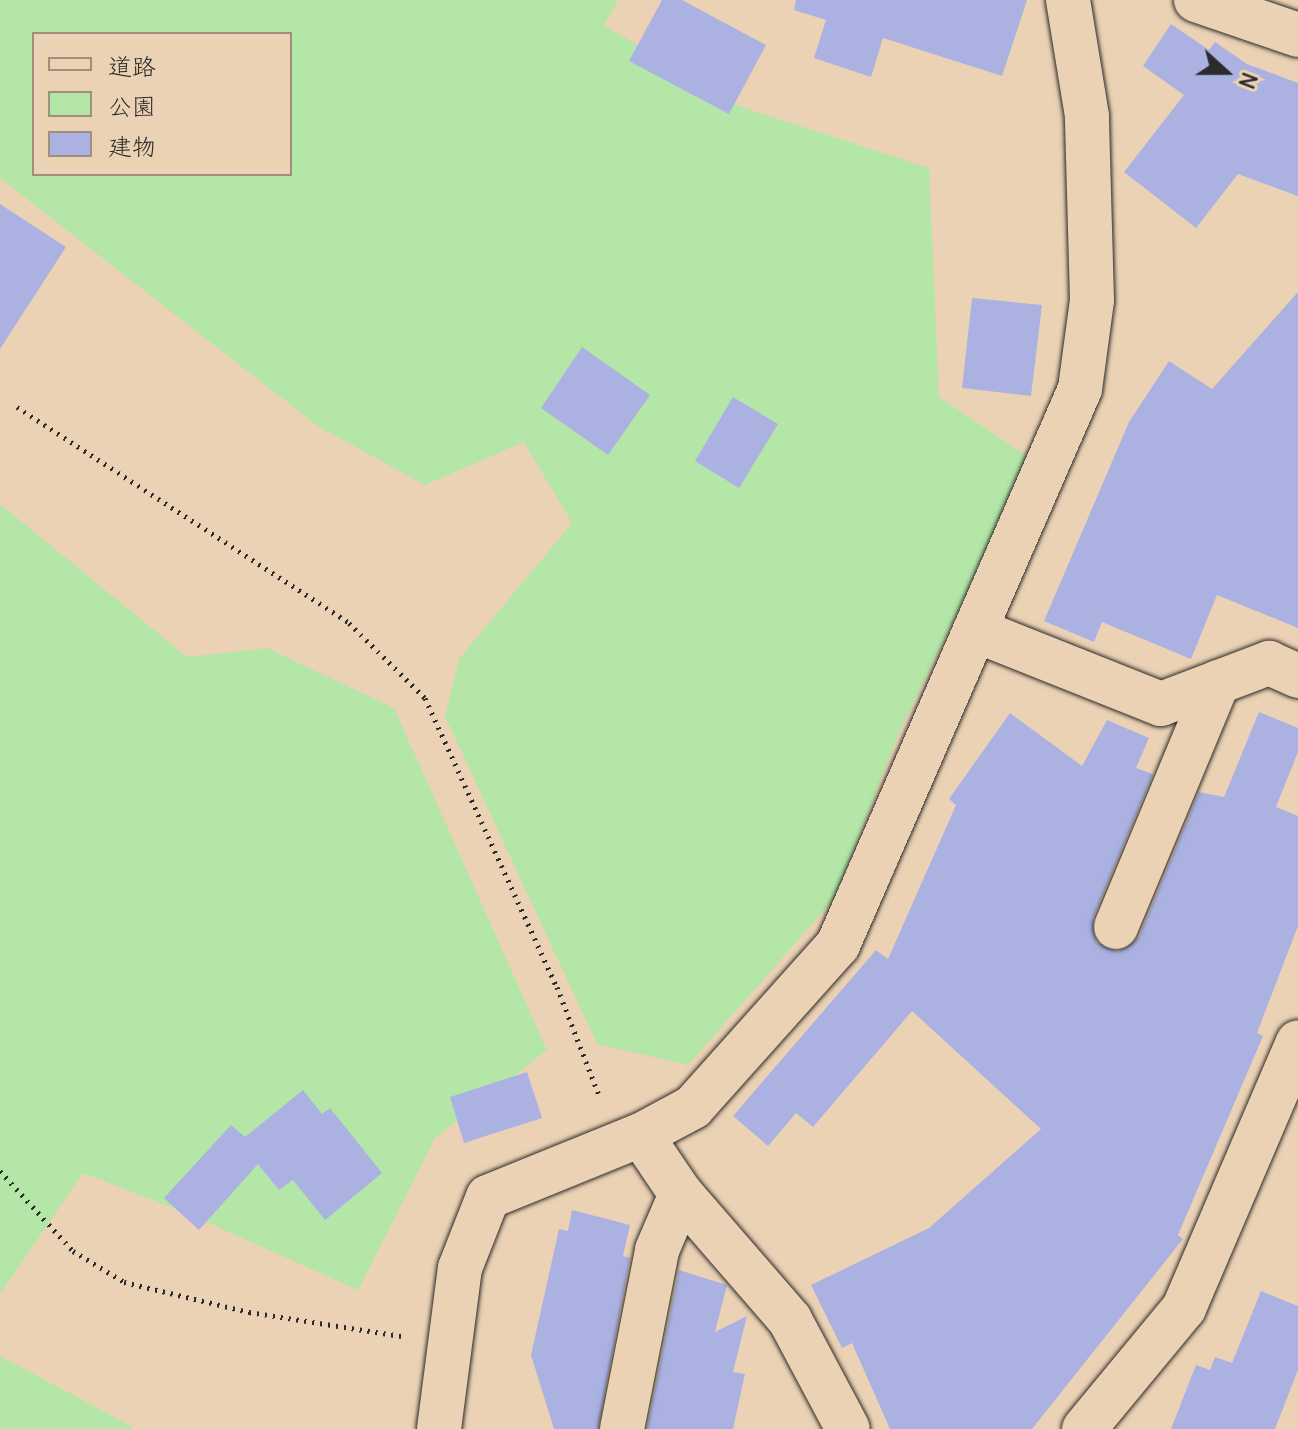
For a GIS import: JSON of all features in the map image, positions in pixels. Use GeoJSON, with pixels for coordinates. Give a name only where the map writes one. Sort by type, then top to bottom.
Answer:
{"type":"FeatureCollection","features":[{"type":"Feature","properties":{"kind":"street"},"geometry":{"type":"LineString","coordinates":[[439,1429],[447,1343],[460,1268],[488,1197],[629,1139],[693,1107],[838,945],[1080,389],[1092,300],[1087,116],[1068,0]]}},
{"type":"Feature","properties":{"kind":"street"},"geometry":{"type":"LineString","coordinates":[[1196,0],[1298,35]]}},
{"type":"Feature","properties":{"kind":"street"},"geometry":{"type":"LineString","coordinates":[[975,630],[1161,704],[1269,663],[1298,676]]}},
{"type":"Feature","properties":{"kind":"street"},"geometry":{"type":"LineString","coordinates":[[1116,927],[1218,682]]}},
{"type":"Feature","properties":{"kind":"street"},"geometry":{"type":"LineString","coordinates":[[1084,1429],[1184,1308],[1298,1042]]}},
{"type":"Feature","properties":{"kind":"street"},"geometry":{"type":"LineString","coordinates":[[629,1139],[790,1320],[848,1429]]}},
{"type":"Feature","properties":{"kind":"street"},"geometry":{"type":"LineString","coordinates":[[622,1429],[657,1250],[681,1194]]}},
{"type":"Feature","properties":{"kind":"path"},"geometry":{"type":"LineString","coordinates":[[17,407],[349,623],[425,698],[629,1139]]}},
{"type":"Feature","properties":{"kind":"path"},"geometry":{"type":"LineString","coordinates":[[0,1171],[73,1251],[124,1282],[249,1312],[447,1343]]}},
{"type":"Feature","properties":{"kind":"green space"},"geometry":{"type":"Polygon","coordinates":[[[0,0],[618,0],[604,25],[739,106],[929,168],[939,397],[1033,460],[900,730],[835,898],[688,1065],[597,1044],[445,716],[459,659],[572,523],[524,442],[425,485],[319,427],[0,178],[0,0]]]}},
{"type":"Feature","properties":{"kind":"green space"},"geometry":{"type":"Polygon","coordinates":[[[0,504],[187,657],[267,648],[394,708],[547,1050],[435,1138],[358,1290],[189,1214],[83,1173],[0,1294],[0,504]]]}},
{"type":"Feature","properties":{"kind":"green space"},"geometry":{"type":"Polygon","coordinates":[[[0,1356],[131,1426],[133,1429],[0,1429],[0,1356]]]}},
{"type":"Feature","properties":{"kind":"building"},"geometry":{"type":"Polygon","coordinates":[[[662,0],[682,0],[766,45],[729,114],[629,61],[662,0]]]}},
{"type":"Feature","properties":{"kind":"building"},"geometry":{"type":"Polygon","coordinates":[[[796,0],[1027,0],[1002,76],[883,38],[871,77],[814,58],[826,20],[794,10],[796,0]]]}},
{"type":"Feature","properties":{"kind":"building"},"geometry":{"type":"Polygon","coordinates":[[[1171,24],[1209,50],[1215,42],[1247,64],[1298,83],[1298,196],[1238,174],[1196,228],[1124,172],[1184,95],[1143,66],[1171,24]]]}},
{"type":"Feature","properties":{"kind":"building"},"geometry":{"type":"Polygon","coordinates":[[[0,204],[66,247],[0,349],[0,204]]]}},
{"type":"Feature","properties":{"kind":"building"},"geometry":{"type":"Polygon","coordinates":[[[1298,292],[1298,628],[1217,595],[1191,659],[1102,622],[1094,642],[1044,621],[1129,422],[1169,361],[1212,389],[1298,292]]]}},
{"type":"Feature","properties":{"kind":"building"},"geometry":{"type":"Polygon","coordinates":[[[972,298],[1042,305],[1031,396],[962,388],[972,298]]]}},
{"type":"Feature","properties":{"kind":"building"},"geometry":{"type":"Polygon","coordinates":[[[582,347],[650,395],[608,455],[541,408],[582,347]]]}},
{"type":"Feature","properties":{"kind":"building"},"geometry":{"type":"Polygon","coordinates":[[[733,397],[778,424],[739,488],[695,461],[733,397]]]}},
{"type":"Feature","properties":{"kind":"building"},"geometry":{"type":"Polygon","coordinates":[[[1259,712],[1298,728],[1298,752],[1276,807],[1298,816],[1298,926],[1257,1033],[1263,1036],[1178,1235],[1183,1239],[1032,1429],[890,1429],[852,1343],[842,1348],[811,1285],[929,1228],[1041,1129],[912,1011],[813,1127],[796,1113],[768,1146],[733,1116],[876,950],[888,959],[956,805],[949,799],[1010,713],[1082,766],[1107,720],[1149,738],[1136,768],[1153,774],[1093,918],[1096,942],[1118,952],[1139,937],[1199,792],[1224,797],[1259,712]]]}},
{"type":"Feature","properties":{"kind":"building"},"geometry":{"type":"Polygon","coordinates":[[[527,1072],[542,1118],[464,1143],[450,1097],[527,1072]]]}},
{"type":"Feature","properties":{"kind":"building"},"geometry":{"type":"Polygon","coordinates":[[[303,1090],[322,1114],[330,1108],[382,1173],[325,1220],[293,1180],[279,1190],[258,1164],[199,1230],[164,1198],[231,1125],[245,1137],[303,1090]]]}},
{"type":"Feature","properties":{"kind":"building"},"geometry":{"type":"Polygon","coordinates":[[[572,1210],[630,1225],[623,1256],[630,1258],[598,1429],[554,1429],[531,1355],[559,1229],[568,1231],[572,1210]]]}},
{"type":"Feature","properties":{"kind":"building"},"geometry":{"type":"Polygon","coordinates":[[[679,1270],[727,1285],[715,1332],[747,1316],[733,1372],[745,1374],[733,1429],[647,1429],[679,1270]]]}},
{"type":"Feature","properties":{"kind":"building"},"geometry":{"type":"Polygon","coordinates":[[[1261,1291],[1298,1306],[1298,1370],[1275,1429],[1171,1429],[1196,1365],[1210,1370],[1215,1357],[1232,1363],[1261,1291]]]}}]}
